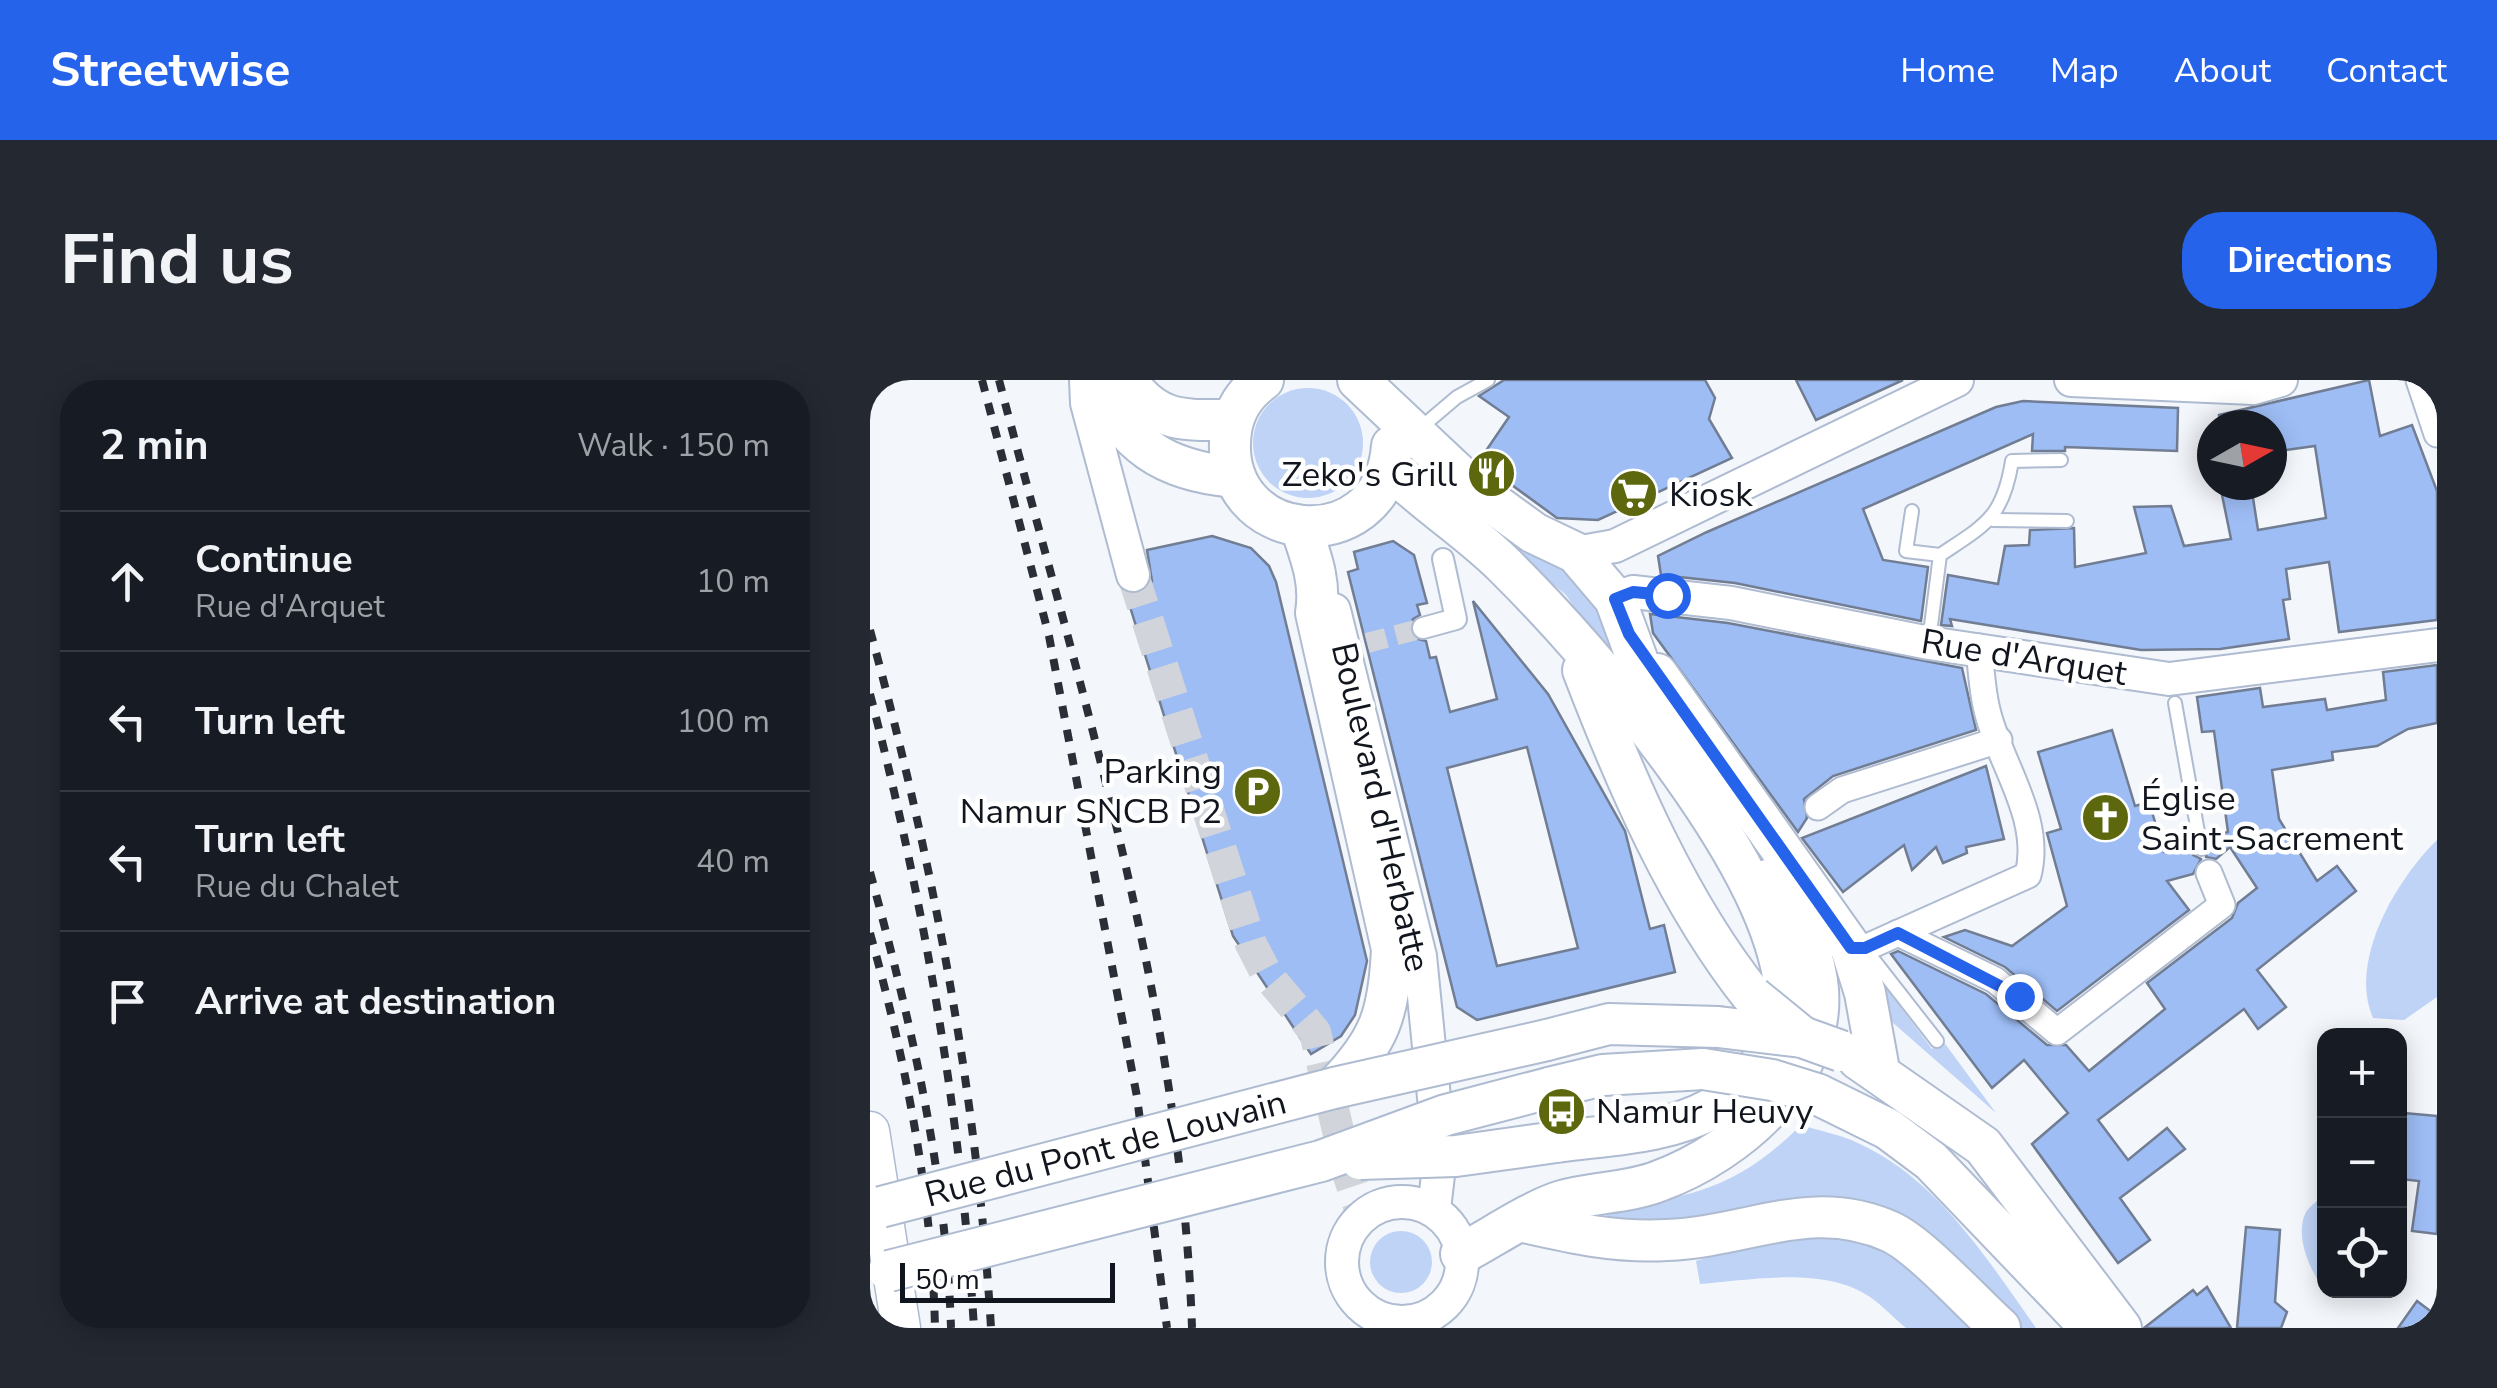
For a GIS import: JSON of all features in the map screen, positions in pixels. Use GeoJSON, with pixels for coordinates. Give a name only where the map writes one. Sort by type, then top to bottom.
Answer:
{"type":"FeatureCollection","features":[{"type":"Feature","properties":{"kind":"main road"},"geometry":{"type":"LineString","coordinates":[[1089,380],[1143,449],[1190,472],[1235,477]]}},
{"type":"Feature","properties":{"kind":"main road"},"geometry":{"type":"LineString","coordinates":[[1126,380],[1142,402],[1159,415],[1232,420]]}},
{"type":"Feature","properties":{"kind":"main road"},"geometry":{"type":"LineString","coordinates":[[1262,380],[1241,402],[1232,420],[1228,449],[1235,477],[1252,504],[1276,520],[1301,528],[1337,523],[1362,509],[1379,490],[1401,451]]}},
{"type":"Feature","properties":{"kind":"main road"},"geometry":{"type":"LineString","coordinates":[[1366,386],[1392,448],[1474,490],[1534,532],[1576,553],[1858,948],[1879,1070]]}},
{"type":"Feature","properties":{"kind":"main road"},"geometry":{"type":"LineString","coordinates":[[1321,1160],[1456,1156],[1666,1126],[1710,1110],[1738,1092],[1766,1056],[1779,1019],[1784,980],[1760,902],[1676,765],[1570,638],[1401,451]]}},
{"type":"Feature","properties":{"kind":"main road"},"geometry":{"type":"LineString","coordinates":[[1301,528],[1319,591],[1316,613],[1392,949],[1390,993],[1378,1038],[1334,1088]]}},
{"type":"Feature","properties":{"kind":"main road"},"geometry":{"type":"LineString","coordinates":[[1622,617],[1676,765]]}},
{"type":"Feature","properties":{"kind":"main road"},"geometry":{"type":"LineString","coordinates":[[1570,638],[1638,801],[1728,966],[1753,997],[1802,1037],[1879,1070],[1984,1146],[2121,1328]]}},
{"type":"Feature","properties":{"kind":"main road"},"geometry":{"type":"LineString","coordinates":[[1461,1254],[1559,1202],[1656,1183],[1713,1157],[1749,1128],[1808,1055],[1820,1005],[1812,952],[1777,889],[1730,848]]}},
{"type":"Feature","properties":{"kind":"main road","name":"Rue du Pont de Louvain"},"geometry":{"type":"LineString","coordinates":[[874,1209],[1334,1088],[1609,1024],[1660,1024],[1802,1037]]}},
{"type":"Feature","properties":{"kind":"main road"},"geometry":{"type":"LineString","coordinates":[[1321,1160],[1446,1115],[1602,1074],[1702,1069],[1772,1080],[1816,1094],[1888,1129],[1932,1161],[2091,1328]]}},
{"type":"Feature","properties":{"kind":"main road"},"geometry":{"type":"LineString","coordinates":[[870,1136],[901,1328]]}},
{"type":"Feature","properties":{"kind":"main road","name":"Rue du Pont de Louvain"},"geometry":{"type":"LineString","coordinates":[[876,1276],[1321,1160]]}},
{"type":"Feature","properties":{"kind":"main road"},"geometry":{"type":"LineString","coordinates":[[1524,1222],[1604,1241],[1730,1234],[1790,1218],[1850,1217],[1896,1234],[2000,1328]]}},
{"type":"Feature","properties":{"kind":"street"},"geometry":{"type":"LineString","coordinates":[[1089,380],[1088,404],[1133,575]]}},
{"type":"Feature","properties":{"kind":"street"},"geometry":{"type":"LineString","coordinates":[[1576,553],[1635,537],[1958,380]]}},
{"type":"Feature","properties":{"kind":"street"},"geometry":{"type":"LineString","coordinates":[[2071,380],[2253,388],[2281,380]]}},
{"type":"Feature","properties":{"kind":"street"},"geometry":{"type":"LineString","coordinates":[[2419,380],[2437,434]]}},
{"type":"Feature","properties":{"kind":"street"},"geometry":{"type":"LineString","coordinates":[[1622,617],[1635,537]]}},
{"type":"Feature","properties":{"kind":"street"},"geometry":{"type":"LineString","coordinates":[[1423,628],[1456,619],[1443,559]]}},
{"type":"Feature","properties":{"kind":"street","name":"Boulevard d'Herbatte"},"geometry":{"type":"LineString","coordinates":[[1319,591],[1356,646],[1420,956],[1440,1158],[1434,1209]]}},
{"type":"Feature","properties":{"kind":"street","name":"Rue d'Arquet"},"geometry":{"type":"LineString","coordinates":[[1622,617],[1633,592],[1731,602],[1928,644],[1979,648],[2098,671],[2169,679],[2437,646]]}},
{"type":"Feature","properties":{"kind":"street"},"geometry":{"type":"LineString","coordinates":[[1858,948],[2028,875],[2030,839],[1987,712],[1979,648]]}},
{"type":"Feature","properties":{"kind":"street"},"geometry":{"type":"LineString","coordinates":[[1818,807],[1842,790],[1998,740]]}},
{"type":"Feature","properties":{"kind":"street"},"geometry":{"type":"LineString","coordinates":[[1898,933],[1995,980],[2057,1032],[2222,905],[2205,861]]}},
{"type":"Feature","properties":{"kind":"street"},"geometry":{"type":"LineString","coordinates":[[1413,1199],[1434,1209],[1454,1230],[1461,1254],[1458,1285],[1431,1323],[1377,1322],[1356,1302],[1346,1284],[1342,1263],[1351,1229],[1378,1206],[1413,1199]]}},
{"type":"Feature","properties":{"kind":"lane"},"geometry":{"type":"LineString","coordinates":[[1401,451],[1457,397],[1488,380]]}},
{"type":"Feature","properties":{"kind":"lane"},"geometry":{"type":"LineString","coordinates":[[1912,511],[1906,550],[1940,555],[1993,520],[2007,493],[2012,461],[2061,460]]}},
{"type":"Feature","properties":{"kind":"lane"},"geometry":{"type":"LineString","coordinates":[[1993,520],[2067,521]]}},
{"type":"Feature","properties":{"kind":"lane"},"geometry":{"type":"LineString","coordinates":[[1928,644],[1940,555]]}},
{"type":"Feature","properties":{"kind":"lane"},"geometry":{"type":"LineString","coordinates":[[2174,702],[2205,861]]}},
{"type":"Feature","properties":{"kind":"lane"},"geometry":{"type":"LineString","coordinates":[[1858,948],[1937,1042]]}},
{"type":"Feature","properties":{"kind":"shaded area"},"geometry":{"type":"Polygon","coordinates":[[[1308,388],[1329,392],[1347,404],[1359,422],[1363,443],[1359,464],[1347,482],[1329,494],[1308,498],[1287,494],[1269,482],[1257,464],[1253,443],[1257,422],[1269,404],[1287,392],[1308,388]]]}},
{"type":"Feature","properties":{"kind":"shaded area"},"geometry":{"type":"Polygon","coordinates":[[[1470,514],[1584,580],[1623,658],[1612,664],[1566,595],[1470,514]]]}},
{"type":"Feature","properties":{"kind":"shaded area"},"geometry":{"type":"Polygon","coordinates":[[[2437,840],[2437,997],[2404,1020],[2373,1018],[2367,996],[2371,947],[2392,899],[2437,840]]]}},
{"type":"Feature","properties":{"kind":"shaded area"},"geometry":{"type":"Polygon","coordinates":[[[1887,989],[1932,1049],[1943,1041],[1996,1113],[1892,1022],[1880,992],[1887,989]]]}},
{"type":"Feature","properties":{"kind":"shaded area"},"geometry":{"type":"Polygon","coordinates":[[[1801,1125],[1860,1144],[1914,1178],[1959,1224],[2036,1328],[2014,1328],[1927,1244],[1742,1217],[1607,1227],[1606,1207],[1664,1200],[1712,1186],[1756,1163],[1801,1125]]]}},
{"type":"Feature","properties":{"kind":"shaded area"},"geometry":{"type":"Polygon","coordinates":[[[2317,1201],[2317,1278],[2303,1242],[2306,1212],[2317,1201]]]}},
{"type":"Feature","properties":{"kind":"shaded area"},"geometry":{"type":"Polygon","coordinates":[[[1401,1231],[1423,1240],[1432,1262],[1423,1284],[1401,1293],[1379,1284],[1370,1262],[1379,1240],[1401,1231]]]}},
{"type":"Feature","properties":{"kind":"shaded area"},"geometry":{"type":"Polygon","coordinates":[[[1777,1237],[1866,1238],[1900,1259],[1973,1328],[1906,1328],[1870,1297],[1831,1281],[1787,1277],[1700,1284],[1696,1261],[1777,1237]]]}},
{"type":"Feature","properties":{"kind":"building"},"geometry":{"type":"Polygon","coordinates":[[[1504,380],[1705,380],[1715,398],[1709,419],[1732,458],[1598,520],[1557,518],[1479,461],[1509,417],[1479,396],[1504,380]]]}},
{"type":"Feature","properties":{"kind":"building"},"geometry":{"type":"Polygon","coordinates":[[[1796,380],[1903,380],[1816,420],[1796,380]]]}},
{"type":"Feature","properties":{"kind":"building"},"geometry":{"type":"Polygon","coordinates":[[[2369,380],[2380,436],[2412,425],[2437,491],[2437,620],[2339,632],[2329,562],[2286,569],[2290,599],[2283,600],[2289,639],[2220,649],[2141,650],[1950,619],[1952,626],[1941,625],[1948,575],[1998,584],[2005,546],[2029,545],[2030,530],[2074,528],[2075,567],[2146,553],[2134,507],[2171,506],[2184,546],[2231,539],[2223,500],[2253,500],[2258,530],[2326,518],[2315,446],[2287,450],[2287,410],[2240,410],[2369,380]]]}},
{"type":"Feature","properties":{"kind":"building"},"geometry":{"type":"Polygon","coordinates":[[[2023,401],[2178,408],[2177,451],[2065,447],[2065,451],[2032,451],[2033,434],[1863,509],[1883,560],[1928,567],[1921,621],[1735,583],[1661,575],[1658,556],[1707,532],[1996,407],[2023,401]]]}},
{"type":"Feature","properties":{"kind":"building","name":"Parking Namur SNCB P2"},"geometry":{"type":"Polygon","coordinates":[[[1212,536],[1251,548],[1269,566],[1276,582],[1367,961],[1355,1015],[1341,1036],[1311,1054],[1233,936],[1126,594],[1139,594],[1152,581],[1147,550],[1212,536]]]}},
{"type":"Feature","properties":{"kind":"building"},"geometry":{"type":"Polygon","coordinates":[[[1393,541],[1414,555],[1427,603],[1417,605],[1420,615],[1413,619],[1410,631],[1414,638],[1426,641],[1430,658],[1436,657],[1450,712],[1497,699],[1473,601],[1548,694],[1625,831],[1650,929],[1664,925],[1675,972],[1477,1020],[1457,1007],[1348,572],[1358,569],[1354,552],[1393,541]],[[1527,747],[1447,768],[1497,966],[1578,948],[1527,747]]]}},
{"type":"Feature","properties":{"kind":"building"},"geometry":{"type":"Polygon","coordinates":[[[1650,614],[1728,623],[1962,668],[1976,730],[1833,776],[1804,799],[1807,818],[1798,832],[1653,633],[1650,614]]]}},
{"type":"Feature","properties":{"kind":"building"},"geometry":{"type":"Polygon","coordinates":[[[2437,665],[2437,723],[2408,729],[2377,746],[2332,752],[2333,760],[2272,770],[2279,819],[2317,881],[2337,866],[2356,891],[2257,970],[2286,1007],[2258,1029],[2244,1009],[2098,1120],[2128,1160],[2167,1128],[2185,1149],[2120,1198],[2150,1240],[2118,1263],[2032,1144],[2068,1113],[2024,1060],[1992,1088],[1891,954],[1898,951],[1986,994],[2047,1045],[2066,1045],[2089,1071],[2165,1009],[2147,983],[2232,918],[2238,903],[2257,888],[2230,847],[2216,859],[2206,857],[2209,838],[2228,832],[2214,731],[2202,732],[2197,697],[2260,688],[2263,707],[2325,699],[2327,710],[2386,700],[2383,672],[2437,665]]]}},
{"type":"Feature","properties":{"kind":"building"},"geometry":{"type":"Polygon","coordinates":[[[2112,730],[2135,806],[2149,802],[2164,852],[2190,844],[2193,855],[2201,859],[2193,874],[2167,881],[2189,910],[2057,1011],[2005,967],[1944,937],[1965,930],[2012,946],[2067,906],[2047,833],[2061,829],[2038,752],[2112,730]]]}},
{"type":"Feature","properties":{"kind":"building"},"geometry":{"type":"Polygon","coordinates":[[[1986,766],[2004,839],[1966,847],[1967,853],[1943,863],[1936,847],[1912,870],[1904,845],[1843,892],[1802,838],[1986,766]]]}},
{"type":"Feature","properties":{"kind":"building"},"geometry":{"type":"Polygon","coordinates":[[[2407,1113],[2437,1116],[2437,1234],[2412,1231],[2419,1181],[2407,1180],[2407,1113]]]}},
{"type":"Feature","properties":{"kind":"building"},"geometry":{"type":"Polygon","coordinates":[[[2246,1227],[2280,1230],[2275,1302],[2287,1312],[2281,1328],[2237,1328],[2246,1227]]]}},
{"type":"Feature","properties":{"kind":"building"},"geometry":{"type":"Polygon","coordinates":[[[2207,1287],[2231,1328],[2144,1328],[2193,1290],[2197,1295],[2207,1287]]]}},
{"type":"Feature","properties":{"kind":"building"},"geometry":{"type":"Polygon","coordinates":[[[2417,1301],[2437,1316],[2437,1328],[2398,1328],[2417,1301]]]}},
{"type":"Feature","properties":{"kind":"tunnel"},"geometry":{"type":"LineString","coordinates":[[1133,575],[1251,944],[1267,975],[1315,1032],[1348,1173],[1363,1218]]}},
{"type":"Feature","properties":{"kind":"tunnel"},"geometry":{"type":"LineString","coordinates":[[1367,643],[1423,628]]}},
{"type":"Feature","properties":{"kind":"railway"},"geometry":{"type":"LineString","coordinates":[[982,380],[1049,636],[1137,1097],[1167,1328]]}},
{"type":"Feature","properties":{"kind":"railway"},"geometry":{"type":"LineString","coordinates":[[999,380],[1093,731],[1147,968],[1169,1087],[1184,1207],[1192,1328]]}},
{"type":"Feature","properties":{"kind":"railway"},"geometry":{"type":"LineString","coordinates":[[870,630],[913,802],[948,976],[975,1151],[991,1328]]}},
{"type":"Feature","properties":{"kind":"railway"},"geometry":{"type":"LineString","coordinates":[[870,694],[907,850],[950,1088],[974,1328]]}},
{"type":"Feature","properties":{"kind":"railway"},"geometry":{"type":"LineString","coordinates":[[870,872],[924,1098],[942,1212],[951,1328]]}},
{"type":"Feature","properties":{"kind":"railway"},"geometry":{"type":"LineString","coordinates":[[870,933],[915,1129],[929,1228],[935,1328]]}},
{"type":"Feature","properties":{"kind":"place","name":"Zeko's Grill"},"geometry":{"type":"Point","coordinates":[1492,474]}},
{"type":"Feature","properties":{"kind":"place","name":"Kiosk"},"geometry":{"type":"Point","coordinates":[1634,494]}},
{"type":"Feature","properties":{"kind":"place","name":"Parking Namur SNCB P2"},"geometry":{"type":"Point","coordinates":[1257,791]}},
{"type":"Feature","properties":{"kind":"place","name":"Église Saint-Sacrement"},"geometry":{"type":"Point","coordinates":[2106,818]}},
{"type":"Feature","properties":{"kind":"place","name":"Namur Heuvy"},"geometry":{"type":"Point","coordinates":[1561,1111]}},
{"type":"Feature","properties":{"kind":"route"},"geometry":{"type":"LineString","coordinates":[[1667,595],[1633,592],[1615,599],[1629,634],[1851,948],[1865,948],[1898,933],[1995,980],[2019,996]]}}]}
